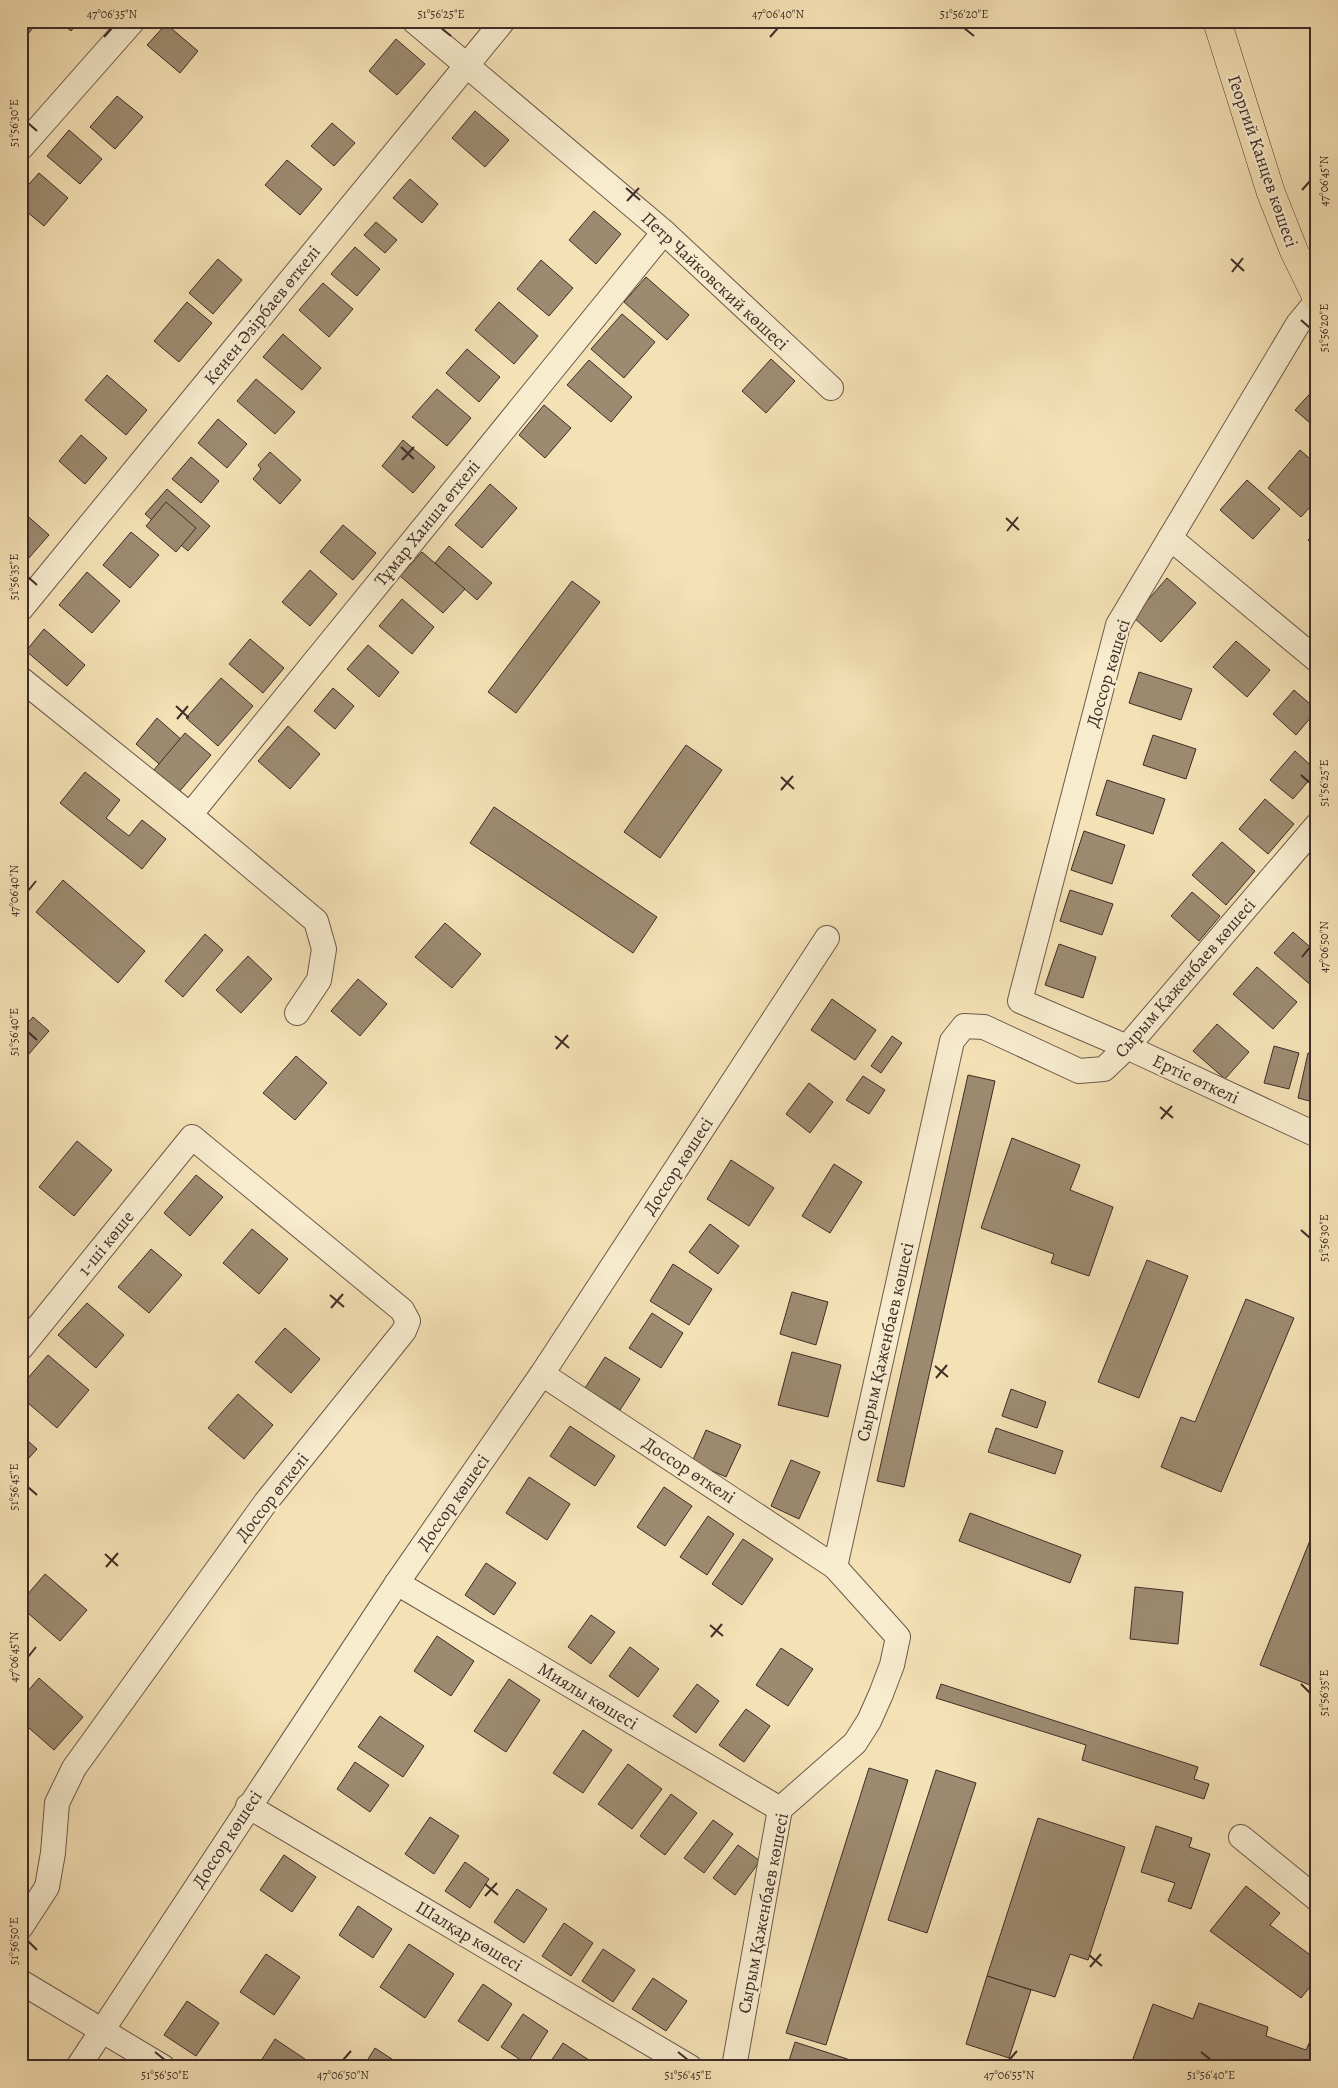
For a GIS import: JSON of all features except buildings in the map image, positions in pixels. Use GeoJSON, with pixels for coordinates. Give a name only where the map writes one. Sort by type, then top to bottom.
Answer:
{"type":"FeatureCollection","features":[{"type":"Feature","properties":{"kind":"main road","name":"Георгий Канцев көшесі"},"geometry":{"type":"LineString","coordinates":[[1216,21],[1271,194],[1294,251],[1317,299]]}},
{"type":"Feature","properties":{"kind":"street"},"geometry":{"type":"LineString","coordinates":[[21,148],[133,21]]}},
{"type":"Feature","properties":{"kind":"street","name":"Петр Чайковский көшесі"},"geometry":{"type":"LineString","coordinates":[[414,21],[664,232],[831,388]]}},
{"type":"Feature","properties":{"kind":"street","name":"Кенен Әзірбаев өткелі"},"geometry":{"type":"LineString","coordinates":[[21,609],[503,21]]}},
{"type":"Feature","properties":{"kind":"street","name":"Тұмар Ханша өткелі"},"geometry":{"type":"LineString","coordinates":[[190,815],[664,232]]}},
{"type":"Feature","properties":{"kind":"street","name":"Доссор көшесі"},"geometry":{"type":"LineString","coordinates":[[1020,1001],[1118,625],[1298,324],[1317,299]]}},
{"type":"Feature","properties":{"kind":"street"},"geometry":{"type":"LineString","coordinates":[[1170,538],[1317,660]]}},
{"type":"Feature","properties":{"kind":"street"},"geometry":{"type":"LineString","coordinates":[[21,679],[190,815],[316,921],[324,949],[319,980],[297,1014]]}},
{"type":"Feature","properties":{"kind":"street","name":"Сырым Қаженбаев көшесі"},"geometry":{"type":"LineString","coordinates":[[734,2067],[780,1809],[855,1743],[870,1720],[892,1665],[898,1637],[835,1567],[952,1041],[964,1026],[984,1027],[1079,1071],[1104,1068],[1127,1047],[1317,825]]}},
{"type":"Feature","properties":{"kind":"street","name":"Доссор көшесі"},"geometry":{"type":"LineString","coordinates":[[78,2067],[248,1806],[397,1583],[542,1374],[827,938]]}},
{"type":"Feature","properties":{"kind":"street","name":"Ертіс өткелі"},"geometry":{"type":"LineString","coordinates":[[1020,1001],[1127,1047],[1317,1135]]}},
{"type":"Feature","properties":{"kind":"street","name":"Доссор өткелі"},"geometry":{"type":"LineString","coordinates":[[21,1927],[47,1887],[53,1853],[57,1803],[74,1768],[266,1502],[404,1331],[408,1321],[402,1310],[192,1137]]}},
{"type":"Feature","properties":{"kind":"street","name":"1-ші көше"},"geometry":{"type":"LineString","coordinates":[[21,1348],[192,1137]]}},
{"type":"Feature","properties":{"kind":"street","name":"Доссор өткелі"},"geometry":{"type":"LineString","coordinates":[[542,1374],[835,1567]]}},
{"type":"Feature","properties":{"kind":"street","name":"Миялы көшесі"},"geometry":{"type":"LineString","coordinates":[[397,1583],[780,1809]]}},
{"type":"Feature","properties":{"kind":"street","name":"Шалқар көшесі"},"geometry":{"type":"LineString","coordinates":[[248,1806],[690,2067]]}},
{"type":"Feature","properties":{"kind":"street"},"geometry":{"type":"LineString","coordinates":[[1241,1837],[1317,1900]]}},
{"type":"Feature","properties":{"kind":"street"},"geometry":{"type":"LineString","coordinates":[[21,1982],[163,2067]]}}]}
